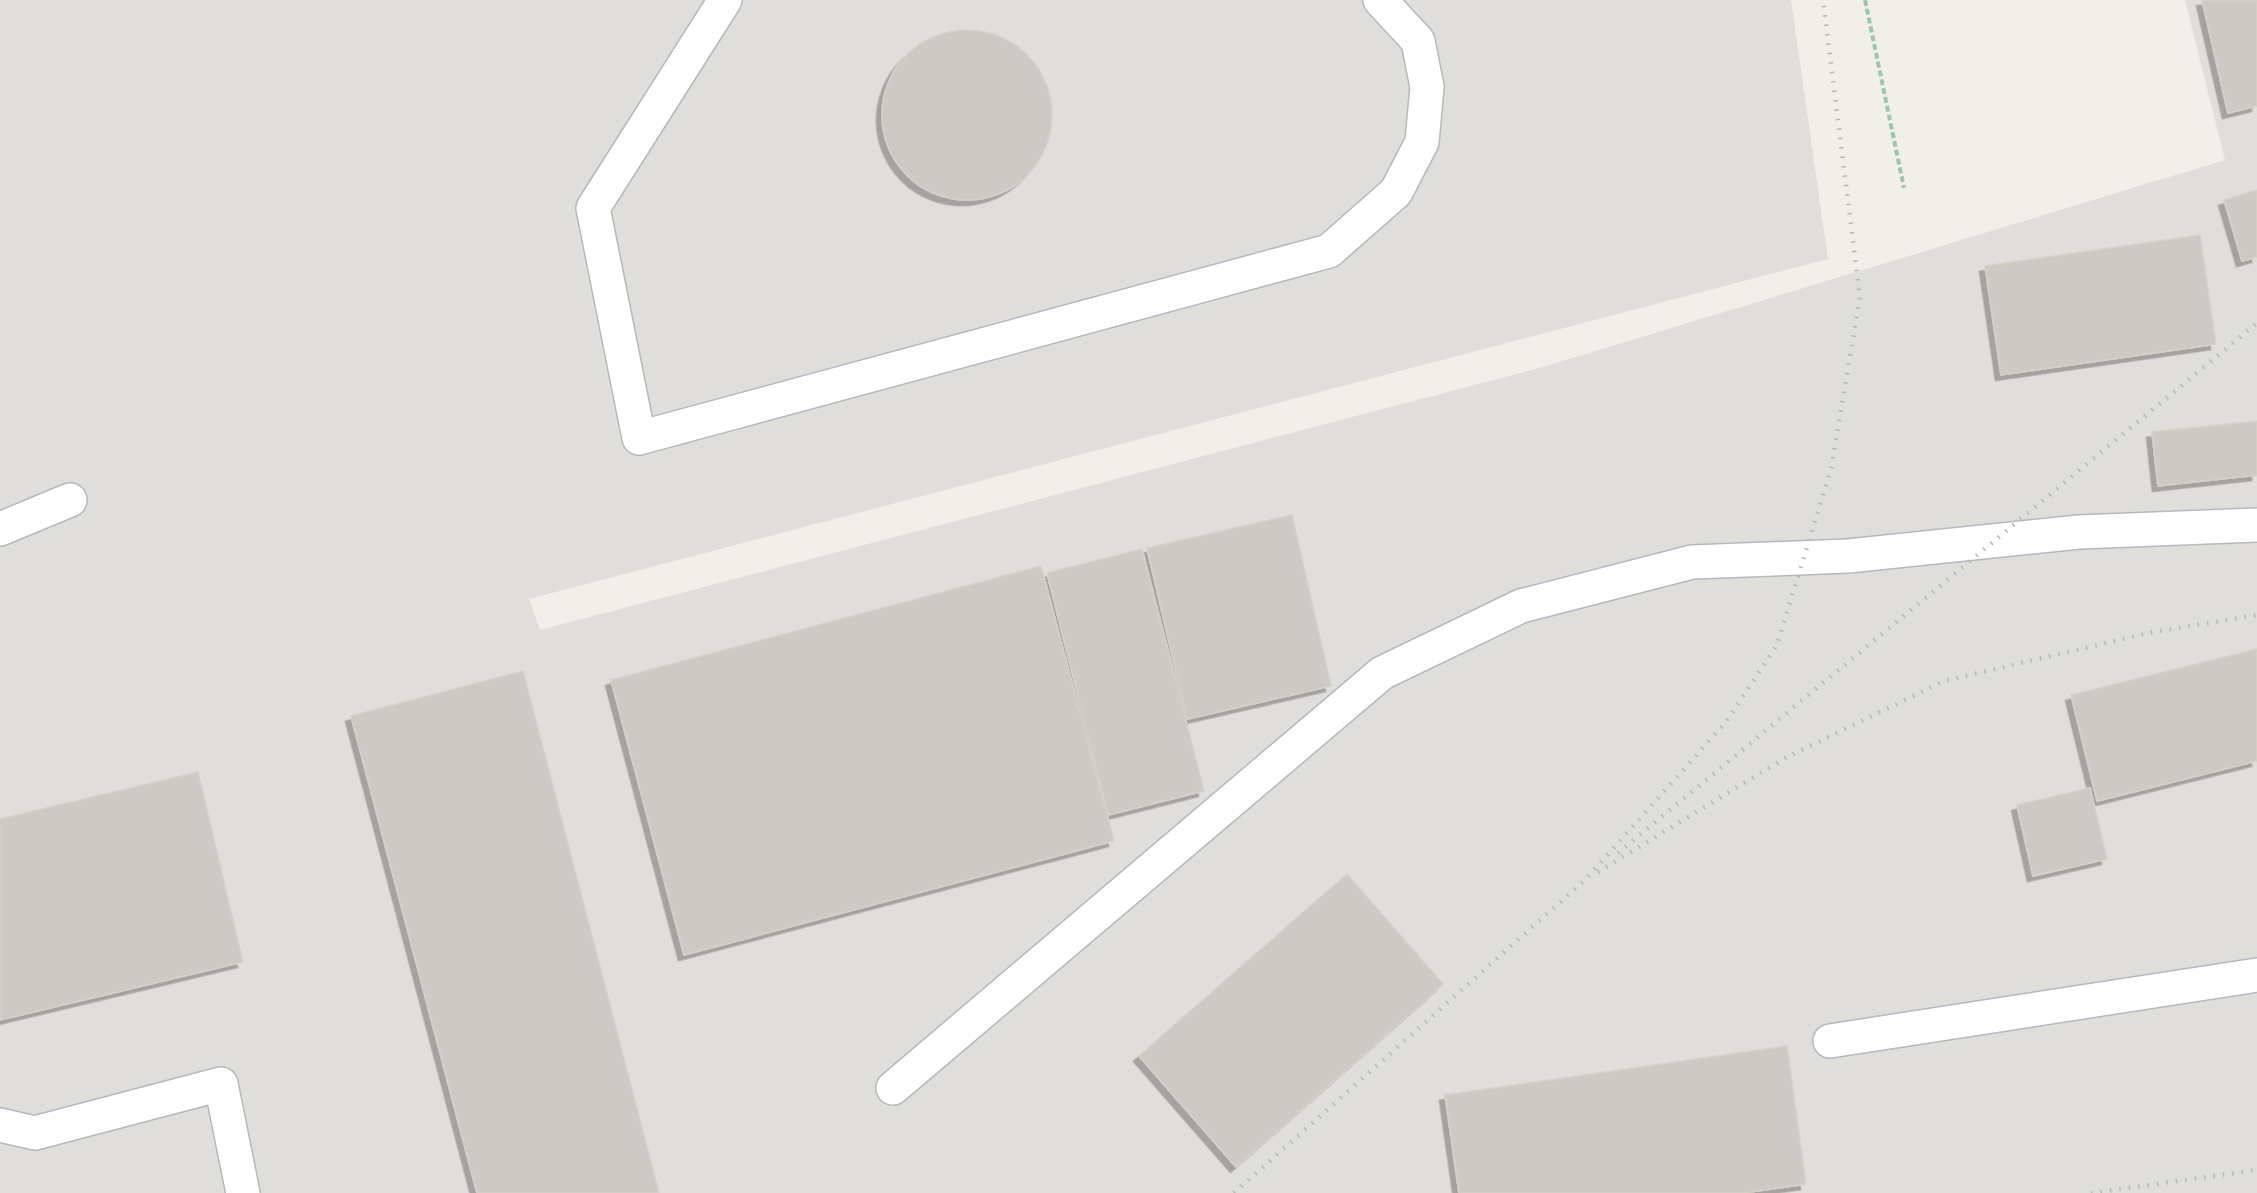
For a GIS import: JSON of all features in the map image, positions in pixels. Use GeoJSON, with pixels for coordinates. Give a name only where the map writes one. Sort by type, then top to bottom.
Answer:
{"type":"FeatureCollection","features":[{"type":"Feature","properties":{"kind":"street"},"geometry":{"type":"LineString","coordinates":[[725,0],[593,208],[639,438],[1329,251],[1396,192],[1422,142],[1427,87],[1418,41],[1380,0]]}},
{"type":"Feature","properties":{"kind":"street"},"geometry":{"type":"LineString","coordinates":[[0,529],[70,500]]}},
{"type":"Feature","properties":{"kind":"street"},"geometry":{"type":"LineString","coordinates":[[892,1088],[1382,673],[1521,606],[1692,562],[1848,556],[2079,532],[2257,525]]}},
{"type":"Feature","properties":{"kind":"street"},"geometry":{"type":"LineString","coordinates":[[1830,1041],[2257,975]]}},
{"type":"Feature","properties":{"kind":"street"},"geometry":{"type":"LineString","coordinates":[[0,1125],[35,1133],[221,1084],[243,1193]]}},
{"type":"Feature","properties":{"kind":"path"},"geometry":{"type":"LineString","coordinates":[[1865,0],[1904,188]]}},
{"type":"Feature","properties":{"kind":"shaded area"},"geometry":{"type":"Polygon","coordinates":[[[0,0],[1791,0],[1828,259],[529,599],[540,630],[1543,367],[2225,160],[2185,0],[2257,0],[2257,1193],[0,1193],[0,0]]]}},
{"type":"Feature","properties":{"kind":"building"},"geometry":{"type":"Polygon","coordinates":[[[2202,0],[2257,0],[2257,106],[2228,113],[2202,0]]]}},
{"type":"Feature","properties":{"kind":"building"},"geometry":{"type":"Polygon","coordinates":[[[967,30],[999,37],[1027,55],[1045,83],[1052,115],[1045,147],[1027,175],[999,193],[967,200],[935,193],[907,175],[889,147],[882,115],[889,83],[907,55],[935,37],[967,30]]]}},
{"type":"Feature","properties":{"kind":"building"},"geometry":{"type":"Polygon","coordinates":[[[2257,190],[2257,257],[2242,261],[2224,200],[2257,190]]]}},
{"type":"Feature","properties":{"kind":"building"},"geometry":{"type":"Polygon","coordinates":[[[2200,235],[2216,344],[2001,375],[1985,266],[2200,235]]]}},
{"type":"Feature","properties":{"kind":"building"},"geometry":{"type":"Polygon","coordinates":[[[2257,421],[2257,475],[2158,486],[2152,432],[2257,421]]]}},
{"type":"Feature","properties":{"kind":"building"},"geometry":{"type":"Polygon","coordinates":[[[1292,515],[1331,686],[1187,719],[1147,548],[1292,515]]]}},
{"type":"Feature","properties":{"kind":"building"},"geometry":{"type":"Polygon","coordinates":[[[1142,549],[1204,791],[1108,815],[1047,573],[1142,549]]]}},
{"type":"Feature","properties":{"kind":"building"},"geometry":{"type":"Polygon","coordinates":[[[1041,566],[1114,841],[684,955],[611,680],[1041,566]]]}},
{"type":"Feature","properties":{"kind":"building"},"geometry":{"type":"Polygon","coordinates":[[[2257,649],[2257,761],[2097,801],[2071,695],[2257,649]]]}},
{"type":"Feature","properties":{"kind":"building"},"geometry":{"type":"Polygon","coordinates":[[[523,671],[659,1193],[477,1193],[351,716],[523,671]]]}},
{"type":"Feature","properties":{"kind":"building"},"geometry":{"type":"Polygon","coordinates":[[[198,772],[243,962],[0,1020],[0,819],[198,772]]]}},
{"type":"Feature","properties":{"kind":"building"},"geometry":{"type":"Polygon","coordinates":[[[2090,788],[2107,859],[2033,876],[2017,805],[2090,788]]]}},
{"type":"Feature","properties":{"kind":"building"},"geometry":{"type":"Polygon","coordinates":[[[1347,874],[1443,984],[1236,1167],[1139,1056],[1347,874]]]}},
{"type":"Feature","properties":{"kind":"building"},"geometry":{"type":"Polygon","coordinates":[[[1787,1046],[1806,1184],[1743,1193],[1459,1193],[1445,1095],[1787,1046]]]}},
{"type":"Feature","properties":{"kind":"railway"},"geometry":{"type":"LineString","coordinates":[[1234,1193],[1585,880],[1726,722],[1777,645],[1831,469],[1860,297],[1823,0]]}},
{"type":"Feature","properties":{"kind":"railway"},"geometry":{"type":"LineString","coordinates":[[1618,853],[2257,323]]}},
{"type":"Feature","properties":{"kind":"railway"},"geometry":{"type":"LineString","coordinates":[[1598,872],[1785,758],[1944,681],[2153,632],[2257,615]]}},
{"type":"Feature","properties":{"kind":"railway"},"geometry":{"type":"LineString","coordinates":[[2091,1193],[2257,1170]]}}]}
